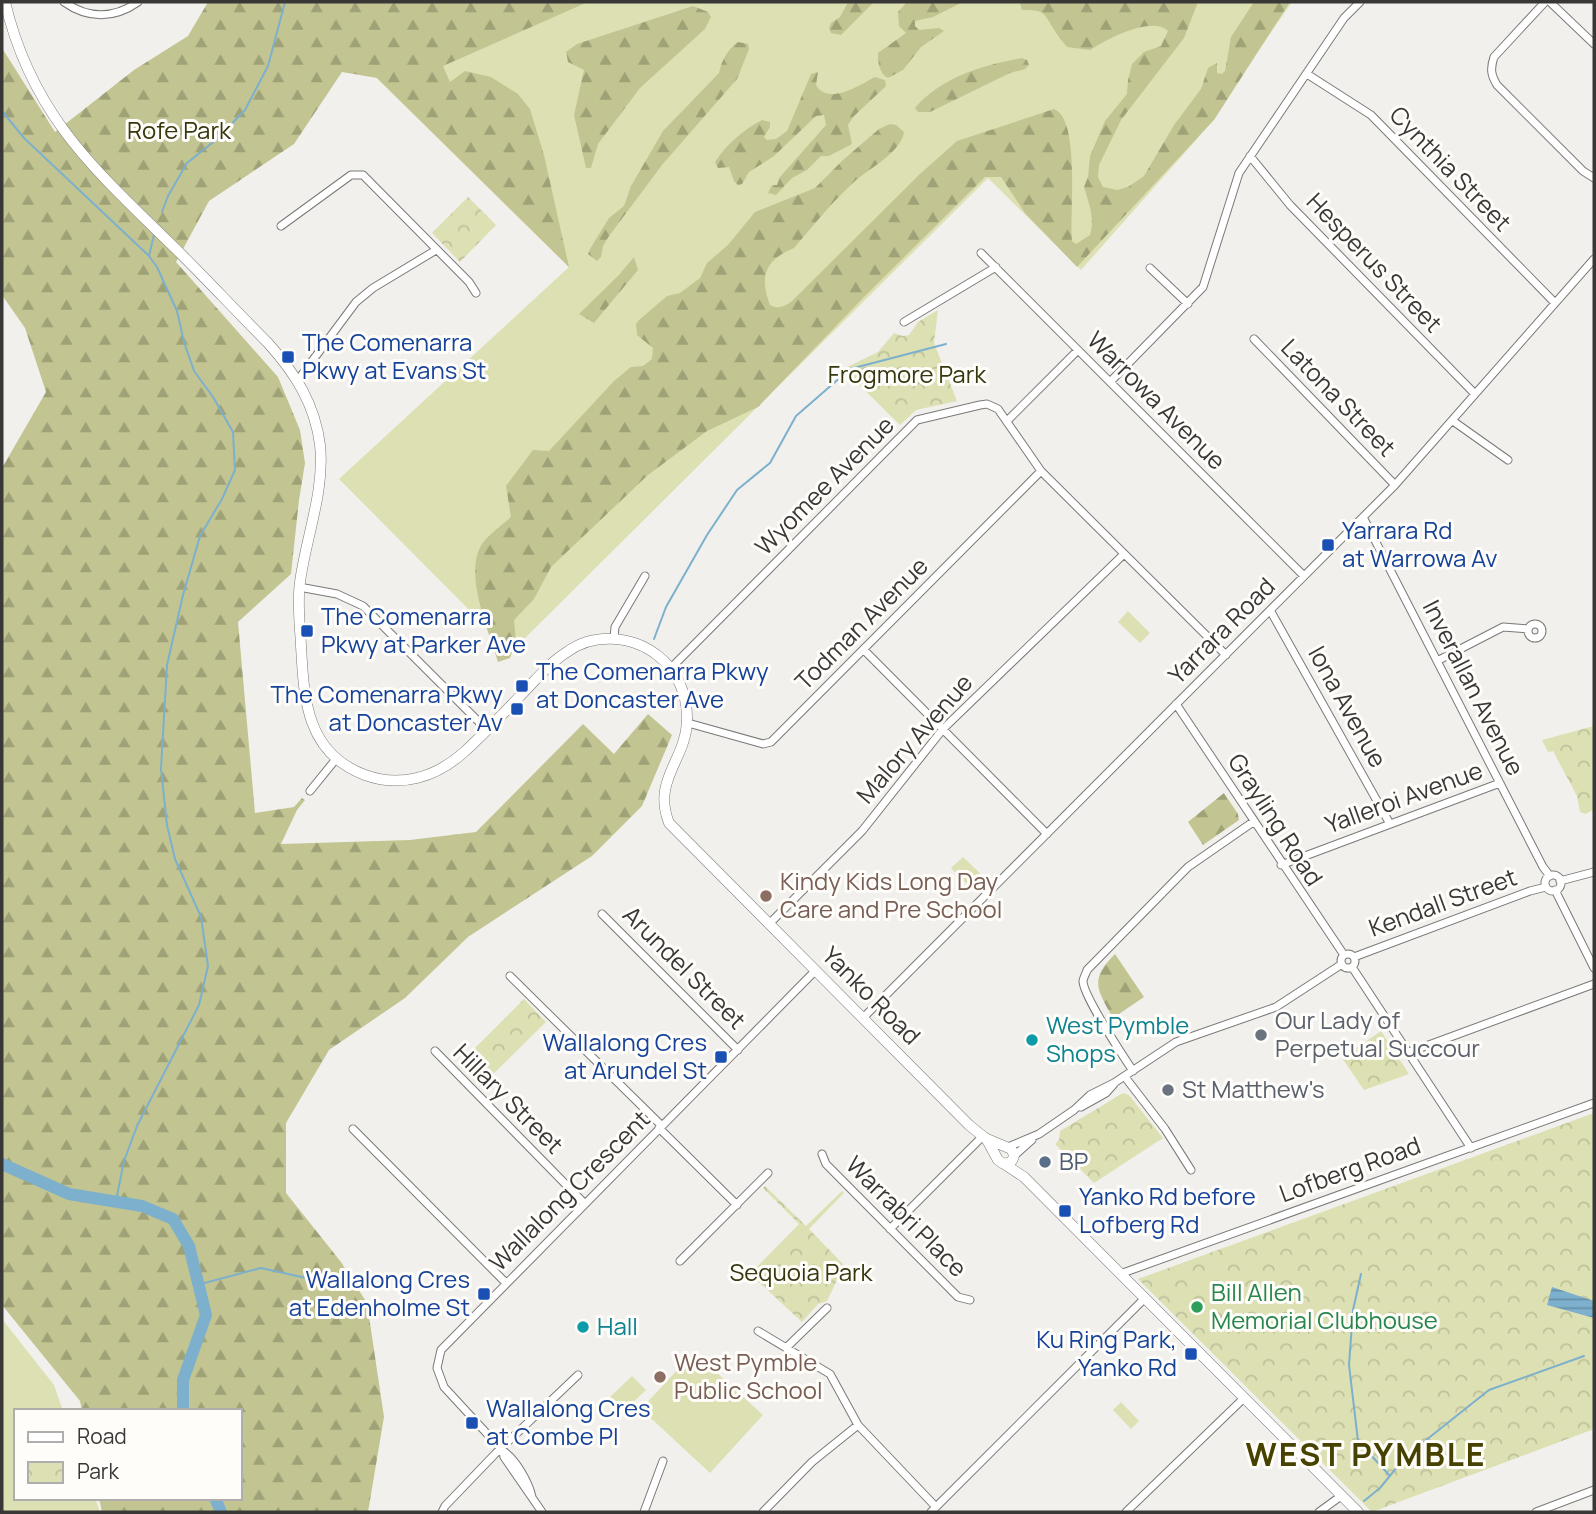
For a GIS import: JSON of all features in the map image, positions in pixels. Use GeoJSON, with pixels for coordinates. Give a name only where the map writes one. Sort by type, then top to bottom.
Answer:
{"type":"FeatureCollection","features":[{"type":"Feature","properties":{"kind":"main road"},"geometry":{"type":"LineString","coordinates":[[5,2],[26,65],[61,128],[110,184],[268,343],[298,380],[315,418],[321,455],[318,491],[299,587],[305,702],[316,732],[336,759],[369,777],[392,781],[414,779],[445,767],[487,730],[567,651],[578,645],[614,638],[647,648],[671,668],[684,694],[688,723]]}},
{"type":"Feature","properties":{"kind":"main road","name":"Yanko Road"},"geometry":{"type":"LineString","coordinates":[[688,723],[666,782],[663,804],[669,822],[969,1125],[1010,1152],[1024,1177]]}},
{"type":"Feature","properties":{"kind":"main road","name":"Yanko Road"},"geometry":{"type":"LineString","coordinates":[[984,1137],[999,1159],[1024,1177],[1358,1512]]}},
{"type":"Feature","properties":{"kind":"main road"},"geometry":{"type":"LineString","coordinates":[[998,1149],[1010,1152],[1009,1163],[999,1159],[998,1149]]}},
{"type":"Feature","properties":{"kind":"street"},"geometry":{"type":"LineString","coordinates":[[64,2],[83,13],[106,15],[129,8],[138,2]]}},
{"type":"Feature","properties":{"kind":"street"},"geometry":{"type":"LineString","coordinates":[[1110,382],[1203,287],[1238,173],[1345,18],[1360,2]]}},
{"type":"Feature","properties":{"kind":"street"},"geometry":{"type":"LineString","coordinates":[[1545,2],[1494,57],[1490,66],[1491,76],[1583,171],[1594,178]]}},
{"type":"Feature","properties":{"kind":"street"},"geometry":{"type":"LineString","coordinates":[[1550,2],[1594,44]]}},
{"type":"Feature","properties":{"kind":"street","name":"Cynthia Street"},"geometry":{"type":"LineString","coordinates":[[1307,74],[1371,115],[1555,303]]}},
{"type":"Feature","properties":{"kind":"street","name":"Hesperus Street"},"geometry":{"type":"LineString","coordinates":[[1250,156],[1290,205],[1475,394]]}},
{"type":"Feature","properties":{"kind":"street"},"geometry":{"type":"LineString","coordinates":[[281,226],[351,175],[363,175],[476,293]]}},
{"type":"Feature","properties":{"kind":"street"},"geometry":{"type":"LineString","coordinates":[[298,380],[356,302],[373,288],[436,250]]}},
{"type":"Feature","properties":{"kind":"street","name":"Warrowa Avenue"},"geometry":{"type":"LineString","coordinates":[[981,253],[1304,576]]}},
{"type":"Feature","properties":{"kind":"street","name":"Yarrara Road"},"geometry":{"type":"LineString","coordinates":[[863,1018],[1395,485],[1594,259]]}},
{"type":"Feature","properties":{"kind":"street"},"geometry":{"type":"LineString","coordinates":[[904,322],[996,267]]}},
{"type":"Feature","properties":{"kind":"street"},"geometry":{"type":"LineString","coordinates":[[1150,268],[1188,304]]}},
{"type":"Feature","properties":{"kind":"street","name":"Latona Street"},"geometry":{"type":"LineString","coordinates":[[1254,339],[1395,485]]}},
{"type":"Feature","properties":{"kind":"street"},"geometry":{"type":"LineString","coordinates":[[1007,421],[1078,350]]}},
{"type":"Feature","properties":{"kind":"street","name":"Wyomee Avenue"},"geometry":{"type":"LineString","coordinates":[[671,668],[917,421],[987,404],[998,409],[1041,471],[1226,655]]}},
{"type":"Feature","properties":{"kind":"street"},"geometry":{"type":"LineString","coordinates":[[1453,421],[1508,460]]}},
{"type":"Feature","properties":{"kind":"street","name":"Todman Avenue"},"geometry":{"type":"LineString","coordinates":[[688,723],[768,744],[1041,471]]}},
{"type":"Feature","properties":{"kind":"street","name":"Inverallan Avenue"},"geometry":{"type":"LineString","coordinates":[[1363,517],[1542,867],[1550,876]]}},
{"type":"Feature","properties":{"kind":"street","name":"Malory Avenue"},"geometry":{"type":"LineString","coordinates":[[769,924],[862,831],[943,729],[1124,554]]}},
{"type":"Feature","properties":{"kind":"street"},"geometry":{"type":"LineString","coordinates":[[614,638],[615,627],[645,576]]}},
{"type":"Feature","properties":{"kind":"street"},"geometry":{"type":"LineString","coordinates":[[299,587],[337,594],[363,606],[487,730]]}},
{"type":"Feature","properties":{"kind":"street","name":"Iona Avenue"},"geometry":{"type":"LineString","coordinates":[[1270,610],[1391,824]]}},
{"type":"Feature","properties":{"kind":"street"},"geometry":{"type":"LineString","coordinates":[[1437,661],[1503,627],[1528,629]]}},
{"type":"Feature","properties":{"kind":"street"},"geometry":{"type":"LineString","coordinates":[[863,650],[1047,834]]}},
{"type":"Feature","properties":{"kind":"street","name":"Grayling Road"},"geometry":{"type":"LineString","coordinates":[[1176,704],[1281,865],[1344,955]]}},
{"type":"Feature","properties":{"kind":"street"},"geometry":{"type":"LineString","coordinates":[[310,791],[336,759]]}},
{"type":"Feature","properties":{"kind":"street","name":"Yalleroi Avenue"},"geometry":{"type":"LineString","coordinates":[[1281,865],[1500,783]]}},
{"type":"Feature","properties":{"kind":"street"},"geometry":{"type":"LineString","coordinates":[[1133,1071],[1103,1024],[1085,988],[1083,980],[1087,970],[1188,867],[1253,822]]}},
{"type":"Feature","properties":{"kind":"street"},"geometry":{"type":"LineString","coordinates":[[1560,881],[1594,872]]}},
{"type":"Feature","properties":{"kind":"street"},"geometry":{"type":"LineString","coordinates":[[1555,890],[1560,886],[1560,881],[1558,877],[1550,876],[1546,879],[1546,887],[1555,890],[1594,968]]}},
{"type":"Feature","properties":{"kind":"street","name":"Kendall Street"},"geometry":{"type":"LineString","coordinates":[[1354,957],[1517,895],[1546,887]]}},
{"type":"Feature","properties":{"kind":"street","name":"Arundel Street"},"geometry":{"type":"LineString","coordinates":[[602,914],[738,1049]]}},
{"type":"Feature","properties":{"kind":"street"},"geometry":{"type":"LineString","coordinates":[[1010,1152],[1074,1110],[1096,1091],[1125,1077],[1176,1042],[1276,1007],[1342,964],[1344,955],[1354,957],[1356,961],[1352,967],[1346,968],[1342,964]]}},
{"type":"Feature","properties":{"kind":"street"},"geometry":{"type":"LineString","coordinates":[[1352,967],[1471,1147]]}},
{"type":"Feature","properties":{"kind":"street","name":"Wallalong Crescent"},"geometry":{"type":"LineString","coordinates":[[542,1512],[504,1457],[502,1450],[444,1387],[437,1368],[444,1344],[816,970]]}},
{"type":"Feature","properties":{"kind":"street"},"geometry":{"type":"LineString","coordinates":[[510,976],[737,1205]]}},
{"type":"Feature","properties":{"kind":"street"},"geometry":{"type":"LineString","coordinates":[[1407,1054],[1594,984]]}},
{"type":"Feature","properties":{"kind":"street","name":"Hillary Street"},"geometry":{"type":"LineString","coordinates":[[435,1051],[584,1203]]}},
{"type":"Feature","properties":{"kind":"street"},"geometry":{"type":"LineString","coordinates":[[1125,1077],[1165,1129],[1191,1170]]}},
{"type":"Feature","properties":{"kind":"street","name":"Lofberg Road"},"geometry":{"type":"LineString","coordinates":[[1120,1274],[1594,1103]]}},
{"type":"Feature","properties":{"kind":"street"},"geometry":{"type":"LineString","coordinates":[[353,1129],[506,1283]]}},
{"type":"Feature","properties":{"kind":"street"},"geometry":{"type":"LineString","coordinates":[[890,1229],[984,1137]]}},
{"type":"Feature","properties":{"kind":"street","name":"Warrabri Place"},"geometry":{"type":"LineString","coordinates":[[822,1154],[826,1164],[958,1297],[970,1300]]}},
{"type":"Feature","properties":{"kind":"street"},"geometry":{"type":"LineString","coordinates":[[680,1261],[768,1173]]}},
{"type":"Feature","properties":{"kind":"street"},"geometry":{"type":"LineString","coordinates":[[758,1331],[830,1374],[858,1425],[933,1509],[1144,1299]]}},
{"type":"Feature","properties":{"kind":"street"},"geometry":{"type":"LineString","coordinates":[[786,1348],[827,1308]]}},
{"type":"Feature","properties":{"kind":"street"},"geometry":{"type":"LineString","coordinates":[[442,1512],[578,1374]]}},
{"type":"Feature","properties":{"kind":"street"},"geometry":{"type":"LineString","coordinates":[[1126,1512],[1244,1398]]}},
{"type":"Feature","properties":{"kind":"street"},"geometry":{"type":"LineString","coordinates":[[763,1512],[812,1462],[858,1425]]}},
{"type":"Feature","properties":{"kind":"street"},"geometry":{"type":"LineString","coordinates":[[644,1512],[663,1461]]}},
{"type":"Feature","properties":{"kind":"street"},"geometry":{"type":"LineString","coordinates":[[1536,1512],[1594,1490]]}},
{"type":"Feature","properties":{"kind":"street"},"geometry":{"type":"LineString","coordinates":[[1319,1512],[1340,1496]]}},
{"type":"Feature","properties":{"kind":"green space","name":"Rofe Park"},"geometry":{"type":"Polygon","coordinates":[[[208,2],[588,2],[443,66],[450,82],[465,71],[491,77],[518,94],[530,109],[544,155],[569,267],[377,78],[342,72],[294,144],[209,201],[176,262],[278,377],[300,430],[305,463],[291,574],[238,622],[255,813],[294,807],[302,798],[305,800],[297,810],[281,844],[410,840],[476,832],[583,724],[614,754],[648,714],[672,735],[642,806],[592,856],[468,937],[405,998],[329,1050],[286,1123],[286,1193],[341,1262],[367,1303],[384,1417],[368,1512],[102,1512],[99,1500],[242,1500],[242,1409],[82,1409],[80,1401],[2,1305],[2,468],[46,392],[25,328],[2,295],[2,48],[55,132],[134,70],[188,36],[208,2]]]}},
{"type":"Feature","properties":{"kind":"green space"},"geometry":{"type":"Polygon","coordinates":[[[299,2],[1292,2],[1197,139],[1081,270],[988,178],[511,652],[339,479],[569,267],[299,2]]]}},
{"type":"Feature","properties":{"kind":"green space"},"geometry":{"type":"Polygon","coordinates":[[[848,2],[874,2],[841,35],[831,33],[831,23],[840,17],[848,2]]]}},
{"type":"Feature","properties":{"kind":"green space"},"geometry":{"type":"Polygon","coordinates":[[[907,2],[963,2],[933,17],[915,21],[919,30],[939,28],[944,31],[921,47],[903,70],[888,78],[881,71],[878,53],[906,33],[899,26],[898,12],[907,2]]]}},
{"type":"Feature","properties":{"kind":"green space"},"geometry":{"type":"Polygon","coordinates":[[[1022,2],[1198,2],[1184,38],[1121,120],[1099,165],[1098,177],[1103,187],[1117,190],[1128,187],[1144,176],[1174,125],[1201,89],[1208,68],[1217,63],[1217,73],[1222,74],[1225,71],[1231,37],[1254,2],[1290,2],[1214,120],[1077,267],[1025,213],[1001,177],[985,177],[758,407],[707,431],[648,475],[551,567],[534,599],[514,620],[516,642],[510,658],[498,662],[484,619],[475,571],[482,544],[511,517],[506,486],[533,450],[549,451],[614,381],[631,367],[643,366],[652,359],[653,348],[637,335],[636,324],[667,296],[680,293],[700,278],[707,263],[728,245],[755,212],[815,188],[879,129],[890,124],[896,125],[904,132],[902,140],[891,154],[860,177],[794,248],[771,264],[765,277],[767,295],[770,305],[781,307],[791,302],[957,141],[1054,109],[1062,117],[1068,130],[1071,149],[1072,241],[1076,244],[1090,235],[1092,217],[1084,187],[1090,156],[1105,121],[1127,94],[1132,64],[1144,52],[1161,46],[1168,31],[1161,27],[1141,27],[1129,30],[1090,50],[1067,47],[1044,15],[1038,11],[1022,10],[1022,2]]]}},
{"type":"Feature","properties":{"kind":"green space"},"geometry":{"type":"Polygon","coordinates":[[[693,6],[708,12],[711,17],[705,29],[640,88],[598,144],[591,168],[586,168],[574,115],[584,70],[568,62],[566,52],[577,44],[693,6]]]}},
{"type":"Feature","properties":{"kind":"green space"},"geometry":{"type":"Polygon","coordinates":[[[738,42],[748,44],[749,49],[737,79],[662,165],[609,236],[597,261],[588,254],[590,249],[609,218],[624,206],[631,186],[663,131],[719,73],[726,56],[738,42]]]}},
{"type":"Feature","properties":{"kind":"green space"},"geometry":{"type":"Polygon","coordinates":[[[1022,58],[1027,60],[1029,65],[1025,69],[1010,73],[930,112],[918,112],[915,108],[950,80],[993,64],[1022,58]]]}},
{"type":"Feature","properties":{"kind":"green space"},"geometry":{"type":"Polygon","coordinates":[[[818,72],[816,85],[828,94],[853,89],[875,77],[885,80],[886,86],[848,125],[852,144],[829,156],[821,156],[807,170],[792,178],[776,195],[768,193],[772,185],[777,185],[780,177],[826,125],[824,115],[816,116],[774,156],[749,172],[742,184],[738,185],[734,181],[729,167],[718,168],[715,162],[724,150],[742,133],[762,120],[770,122],[764,137],[767,140],[776,139],[787,131],[811,74],[818,72]]]}},
{"type":"Feature","properties":{"kind":"green space"},"geometry":{"type":"Polygon","coordinates":[[[468,197],[496,225],[460,262],[432,233],[468,197]]]}},
{"type":"Feature","properties":{"kind":"green space"},"geometry":{"type":"Polygon","coordinates":[[[634,257],[638,270],[594,323],[579,314],[619,275],[634,257]]]}},
{"type":"Feature","properties":{"kind":"green space","name":"Frogmore Park"},"geometry":{"type":"Polygon","coordinates":[[[938,310],[934,343],[957,401],[916,410],[900,425],[843,369],[878,352],[894,333],[909,335],[918,322],[938,310]]]}},
{"type":"Feature","properties":{"kind":"green space"},"geometry":{"type":"Polygon","coordinates":[[[1128,611],[1150,633],[1140,643],[1118,622],[1128,611]]]}},
{"type":"Feature","properties":{"kind":"green space"},"geometry":{"type":"Polygon","coordinates":[[[1594,726],[1594,809],[1586,814],[1580,812],[1577,796],[1553,751],[1548,752],[1542,740],[1594,726]]]}},
{"type":"Feature","properties":{"kind":"green space"},"geometry":{"type":"Polygon","coordinates":[[[1224,793],[1239,820],[1203,845],[1188,822],[1224,793]]]}},
{"type":"Feature","properties":{"kind":"green space"},"geometry":{"type":"Polygon","coordinates":[[[963,857],[987,880],[975,892],[951,868],[963,857]]]}},
{"type":"Feature","properties":{"kind":"green space"},"geometry":{"type":"Polygon","coordinates":[[[1115,954],[1144,997],[1113,1018],[1098,985],[1101,971],[1115,954]]]}},
{"type":"Feature","properties":{"kind":"green space"},"geometry":{"type":"Polygon","coordinates":[[[524,999],[546,1022],[480,1087],[458,1065],[524,999]]]}},
{"type":"Feature","properties":{"kind":"green space"},"geometry":{"type":"Polygon","coordinates":[[[1381,1031],[1409,1074],[1364,1090],[1342,1058],[1381,1031]]]}},
{"type":"Feature","properties":{"kind":"green space"},"geometry":{"type":"Polygon","coordinates":[[[1123,1093],[1129,1095],[1163,1138],[1094,1183],[1055,1144],[1059,1140],[1060,1131],[1123,1093]]]}},
{"type":"Feature","properties":{"kind":"green space"},"geometry":{"type":"Polygon","coordinates":[[[1594,1113],[1594,1429],[1372,1512],[1138,1279],[1594,1113]]]}},
{"type":"Feature","properties":{"kind":"green space","name":"Sequoia Park"},"geometry":{"type":"Polygon","coordinates":[[[765,1186],[806,1226],[842,1191],[844,1193],[809,1229],[844,1265],[827,1301],[818,1304],[802,1322],[750,1274],[799,1224],[763,1188],[765,1186]]]}},
{"type":"Feature","properties":{"kind":"green space"},"geometry":{"type":"Polygon","coordinates":[[[2,1319],[54,1385],[62,1409],[14,1409],[14,1500],[96,1500],[100,1512],[2,1512],[2,1319]]]}},
{"type":"Feature","properties":{"kind":"green space"},"geometry":{"type":"Polygon","coordinates":[[[694,1352],[763,1415],[710,1473],[641,1409],[694,1352]]]}},
{"type":"Feature","properties":{"kind":"green space"},"geometry":{"type":"Polygon","coordinates":[[[632,1376],[646,1390],[623,1412],[609,1398],[632,1376]]]}},
{"type":"Feature","properties":{"kind":"green space"},"geometry":{"type":"Polygon","coordinates":[[[1121,1402],[1139,1421],[1131,1429],[1113,1410],[1121,1402]]]}},
{"type":"Feature","properties":{"kind":"water"},"geometry":{"type":"Polygon","coordinates":[[[1552,1287],[1594,1301],[1594,1318],[1547,1305],[1552,1287]]]}},
{"type":"Feature","properties":{"kind":"waterway"},"geometry":{"type":"LineString","coordinates":[[162,212],[187,163],[217,139],[245,110],[268,66],[285,2]]}},
{"type":"Feature","properties":{"kind":"waterway"},"geometry":{"type":"LineString","coordinates":[[2,111],[24,138],[148,255]]}},
{"type":"Feature","properties":{"kind":"waterway"},"geometry":{"type":"LineString","coordinates":[[116,1201],[124,1161],[137,1126],[199,1005],[208,966],[201,917],[175,859],[167,825],[161,769],[167,665],[183,595],[200,536],[222,499],[235,470],[233,432],[194,371],[177,311],[157,267],[149,256],[154,235]]}},
{"type":"Feature","properties":{"kind":"waterway"},"geometry":{"type":"LineString","coordinates":[[654,639],[666,607],[707,535],[737,490],[770,463],[796,416],[850,369],[946,344]]}},
{"type":"Feature","properties":{"kind":"waterway"},"geometry":{"type":"LineString","coordinates":[[2,1164],[69,1194],[142,1206],[173,1219],[189,1246],[206,1315],[183,1380],[183,1409]]}},
{"type":"Feature","properties":{"kind":"waterway"},"geometry":{"type":"LineString","coordinates":[[197,1285],[261,1268],[342,1286]]}},
{"type":"Feature","properties":{"kind":"waterway"},"geometry":{"type":"LineString","coordinates":[[1361,1274],[1353,1310],[1349,1365],[1358,1441],[1390,1476]]}},
{"type":"Feature","properties":{"kind":"waterway"},"geometry":{"type":"LineString","coordinates":[[1364,1501],[1380,1488],[1406,1456],[1489,1390],[1584,1356]]}},
{"type":"Feature","properties":{"kind":"waterway"},"geometry":{"type":"LineString","coordinates":[[216,1500],[221,1512]]}},
{"type":"Feature","properties":{"kind":"place","name":"The Comenarra Pkwy at Evans St"},"geometry":{"type":"Point","coordinates":[288,357]}},
{"type":"Feature","properties":{"kind":"place","name":"Yarrara Rd at Warrowa Av"},"geometry":{"type":"Point","coordinates":[1328,545]}},
{"type":"Feature","properties":{"kind":"place","name":"The Comenarra Pkwy at Parker Ave"},"geometry":{"type":"Point","coordinates":[307,631]}},
{"type":"Feature","properties":{"kind":"place","name":"The Comenarra Pkwy at Doncaster Ave"},"geometry":{"type":"Point","coordinates":[522,686]}},
{"type":"Feature","properties":{"kind":"place","name":"The Comenarra Pkwy at Doncaster Av"},"geometry":{"type":"Point","coordinates":[517,709]}},
{"type":"Feature","properties":{"kind":"place","name":"Kindy Kids Long Day Care and Pre School"},"geometry":{"type":"Point","coordinates":[766,896]}},
{"type":"Feature","properties":{"kind":"place","name":"Our Lady of Perpetual Succour"},"geometry":{"type":"Point","coordinates":[1261,1035]}},
{"type":"Feature","properties":{"kind":"place","name":"West Pymble Shops"},"geometry":{"type":"Point","coordinates":[1032,1040]}},
{"type":"Feature","properties":{"kind":"place","name":"Wallalong Cres at Arundel St"},"geometry":{"type":"Point","coordinates":[721,1057]}},
{"type":"Feature","properties":{"kind":"place","name":"St Matthew's"},"geometry":{"type":"Point","coordinates":[1168,1090]}},
{"type":"Feature","properties":{"kind":"place","name":"BP"},"geometry":{"type":"Point","coordinates":[1045,1162]}},
{"type":"Feature","properties":{"kind":"place","name":"Yanko Rd before Lofberg Rd"},"geometry":{"type":"Point","coordinates":[1065,1211]}},
{"type":"Feature","properties":{"kind":"place","name":"Wallalong Cres at Edenholme St"},"geometry":{"type":"Point","coordinates":[484,1294]}},
{"type":"Feature","properties":{"kind":"place","name":"Bill Allen Memorial Clubhouse"},"geometry":{"type":"Point","coordinates":[1197,1307]}},
{"type":"Feature","properties":{"kind":"place","name":"Hall"},"geometry":{"type":"Point","coordinates":[583,1327]}},
{"type":"Feature","properties":{"kind":"place","name":"Ku Ring Park, Yanko Rd"},"geometry":{"type":"Point","coordinates":[1191,1354]}},
{"type":"Feature","properties":{"kind":"place","name":"West Pymble Public School"},"geometry":{"type":"Point","coordinates":[660,1377]}},
{"type":"Feature","properties":{"kind":"place","name":"Wallalong Cres at Combe Pl"},"geometry":{"type":"Point","coordinates":[472,1423]}},
{"type":"Feature","properties":{"kind":"district","name":"WEST PYMBLE"},"geometry":{"type":"Point","coordinates":[1366,1455]}}]}
